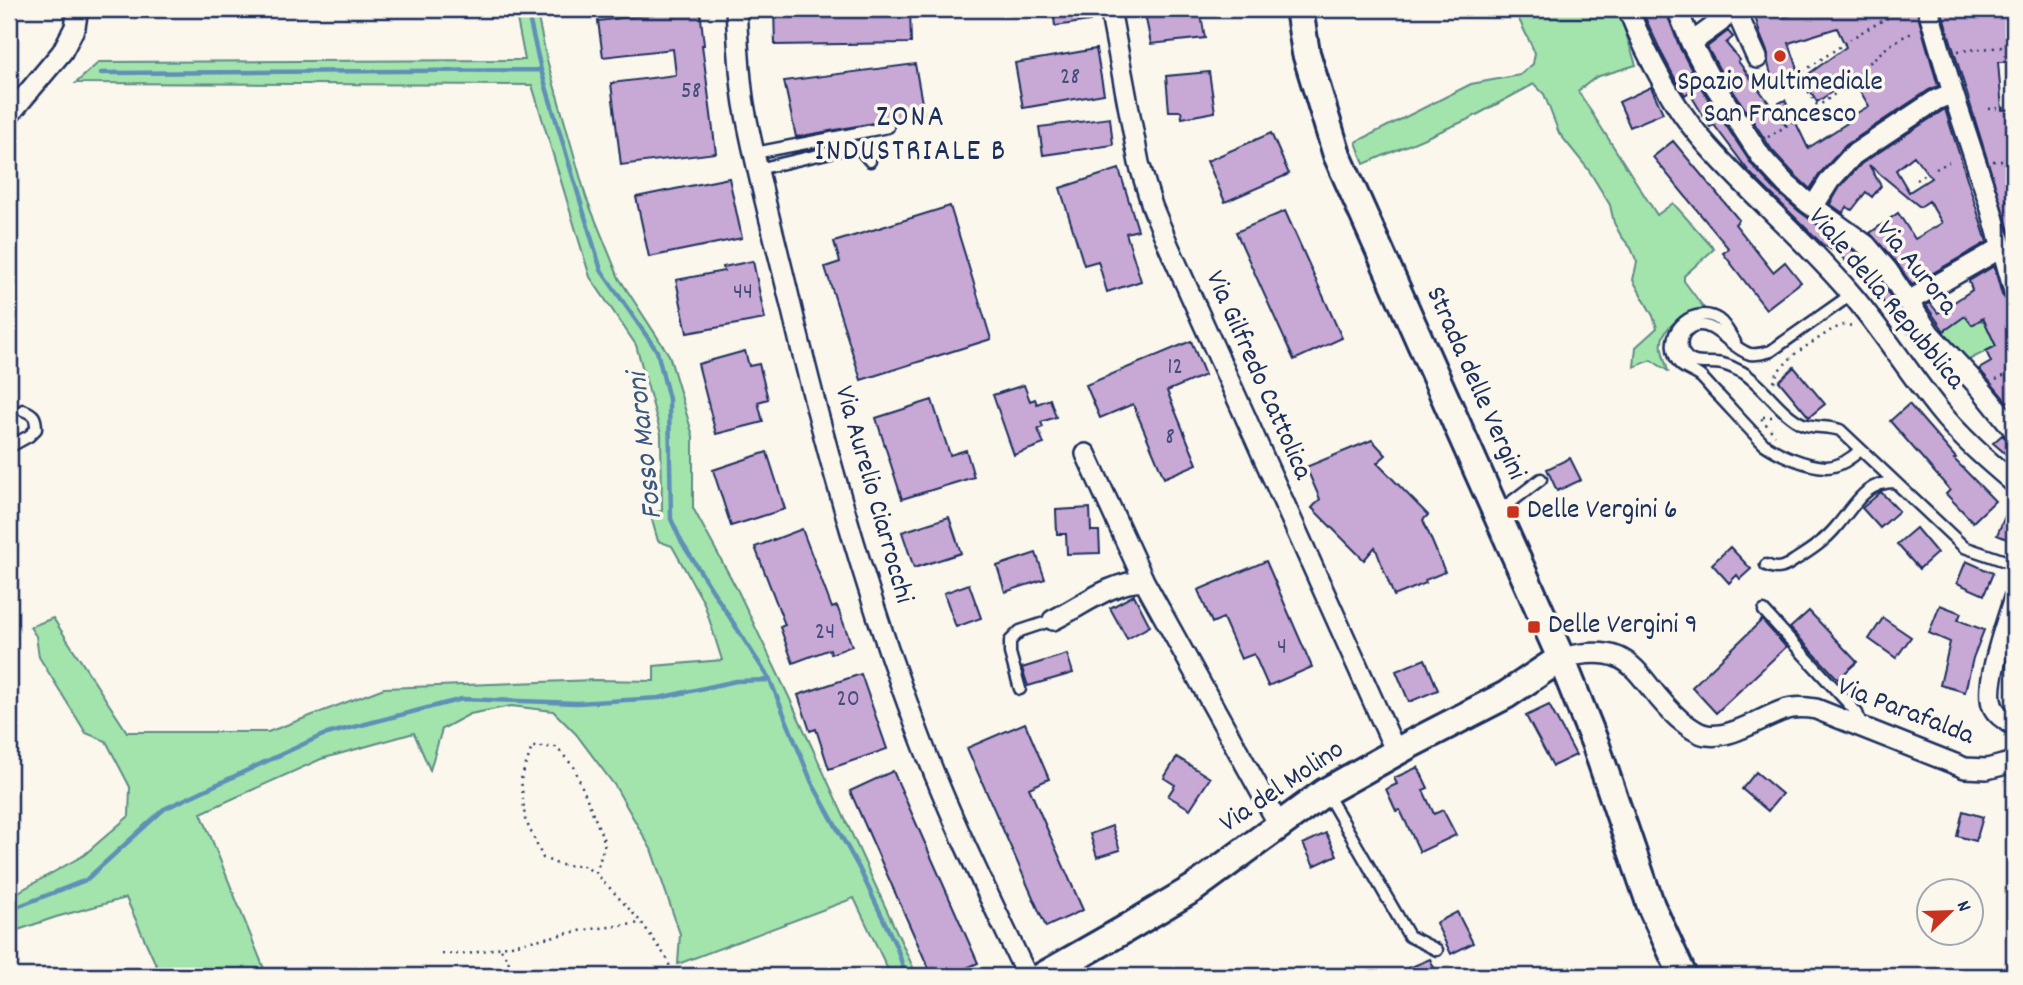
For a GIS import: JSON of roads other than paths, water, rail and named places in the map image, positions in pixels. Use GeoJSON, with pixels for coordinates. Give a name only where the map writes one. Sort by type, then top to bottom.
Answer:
{"type":"FeatureCollection","features":[{"type":"Feature","properties":{"kind":"main road","name":"Strada delle Vergini"},"geometry":{"type":"LineString","coordinates":[[1299,9],[1306,53],[1337,155],[1561,658],[1651,906],[1683,976]]}},
{"type":"Feature","properties":{"kind":"main road","name":"Via del Molino"},"geometry":{"type":"LineString","coordinates":[[1043,976],[1194,888],[1325,792],[1506,695],[1561,658]]}},
{"type":"Feature","properties":{"kind":"street"},"geometry":{"type":"LineString","coordinates":[[9,116],[62,52],[75,27],[78,9]]}},
{"type":"Feature","properties":{"kind":"street","name":"Via Aurelio Ciarrocchi"},"geometry":{"type":"LineString","coordinates":[[736,9],[744,104],[798,338],[852,536],[923,745],[959,832],[1027,976]]}},
{"type":"Feature","properties":{"kind":"street","name":"Via Gilfredo Cattolica"},"geometry":{"type":"LineString","coordinates":[[1110,9],[1139,163],[1152,206],[1396,752]]}},
{"type":"Feature","properties":{"kind":"street","name":"Viale della Repubblica"},"geometry":{"type":"LineString","coordinates":[[1628,9],[1656,71],[1700,137],[1793,230],[1852,294],[1938,409],[1978,452],[2014,483]]}},
{"type":"Feature","properties":{"kind":"street","name":"Via Aurora"},"geometry":{"type":"LineString","coordinates":[[1677,9],[1711,80],[1753,146],[1786,184],[1866,245],[1888,271],[1930,334],[1981,389],[2014,430]]}},
{"type":"Feature","properties":{"kind":"street"},"geometry":{"type":"LineString","coordinates":[[1691,43],[1734,9],[1757,58]]}},
{"type":"Feature","properties":{"kind":"street"},"geometry":{"type":"LineString","coordinates":[[1930,17],[2014,289]]}},
{"type":"Feature","properties":{"kind":"street"},"geometry":{"type":"LineString","coordinates":[[1813,207],[1830,180],[1853,155],[1936,100],[1953,93]]}},
{"type":"Feature","properties":{"kind":"street"},"geometry":{"type":"LineString","coordinates":[[1907,302],[2001,248]]}},
{"type":"Feature","properties":{"kind":"street"},"geometry":{"type":"LineString","coordinates":[[1086,454],[1144,581],[1279,825]]}},
{"type":"Feature","properties":{"kind":"street"},"geometry":{"type":"LineString","coordinates":[[1053,620],[1108,590],[1133,581],[1144,581]]}},
{"type":"Feature","properties":{"kind":"street"},"geometry":{"type":"LineString","coordinates":[[2014,598],[1990,692],[1998,715],[2014,725]]}},
{"type":"Feature","properties":{"kind":"street","name":"Via Parafalda"},"geometry":{"type":"LineString","coordinates":[[1561,658],[1594,652],[1620,657],[1632,664],[1674,714],[1690,728],[1707,736],[1733,731],[1784,710],[1800,707],[1816,709],[1965,768],[1999,768],[2014,762]]}},
{"type":"Feature","properties":{"kind":"lane"},"geometry":{"type":"LineString","coordinates":[[757,161],[888,127]]}},
{"type":"Feature","properties":{"kind":"lane"},"geometry":{"type":"LineString","coordinates":[[757,161],[857,146],[870,161]]}},
{"type":"Feature","properties":{"kind":"lane"},"geometry":{"type":"LineString","coordinates":[[1852,294],[1771,351],[1750,354],[1703,324],[1688,329],[1681,344],[1685,355],[1692,362],[1720,363],[1748,376],[1804,425],[1829,426],[1840,430],[1964,547],[2014,564]]}},
{"type":"Feature","properties":{"kind":"lane"},"geometry":{"type":"LineString","coordinates":[[1739,349],[1723,324],[1702,315],[1687,319],[1674,335],[1674,353],[1682,367],[1699,375],[1754,434],[1776,452],[1826,467],[1845,461],[1860,450]]}},
{"type":"Feature","properties":{"kind":"lane"},"geometry":{"type":"LineString","coordinates":[[9,447],[36,429],[36,419],[32,413],[23,410]]}},
{"type":"Feature","properties":{"kind":"lane"},"geometry":{"type":"LineString","coordinates":[[1497,513],[1541,479]]}},
{"type":"Feature","properties":{"kind":"lane"},"geometry":{"type":"LineString","coordinates":[[1766,565],[1783,568],[1811,550],[1838,525],[1861,496],[1884,482],[1895,482]]}},
{"type":"Feature","properties":{"kind":"lane"},"geometry":{"type":"LineString","coordinates":[[1764,611],[1857,713],[1862,727]]}},
{"type":"Feature","properties":{"kind":"lane"},"geometry":{"type":"LineString","coordinates":[[1020,689],[1010,653],[1010,641],[1020,631],[1053,620]]}},
{"type":"Feature","properties":{"kind":"lane"},"geometry":{"type":"LineString","coordinates":[[1325,792],[1409,936],[1437,950]]}},
{"type":"Feature","properties":{"kind":"waterway","name":"Fosso Maroni"},"geometry":{"type":"LineString","coordinates":[[527,9],[541,70],[601,270],[657,351],[669,399],[671,519],[682,543],[770,680],[812,783],[859,868],[897,948],[906,976]]}},
{"type":"Feature","properties":{"kind":"waterway"},"geometry":{"type":"LineString","coordinates":[[101,73],[541,70]]}},
{"type":"Feature","properties":{"kind":"waterway"},"geometry":{"type":"LineString","coordinates":[[9,910],[86,880],[164,809],[323,735],[462,699],[577,703],[659,698],[736,681],[770,680]]}},
{"type":"Feature","properties":{"kind":"place","name":"Spazio Multimediale San Francesco"},"geometry":{"type":"Point","coordinates":[1780,56]}},
{"type":"Feature","properties":{"kind":"place","name":"Delle Vergini 6"},"geometry":{"type":"Point","coordinates":[1513,512]}},
{"type":"Feature","properties":{"kind":"place","name":"Delle Vergini 9"},"geometry":{"type":"Point","coordinates":[1534,627]}},
{"type":"Feature","properties":{"kind":"district","name":"ZONA INDUSTRIALE B"},"geometry":{"type":"Point","coordinates":[911,136]}}]}
